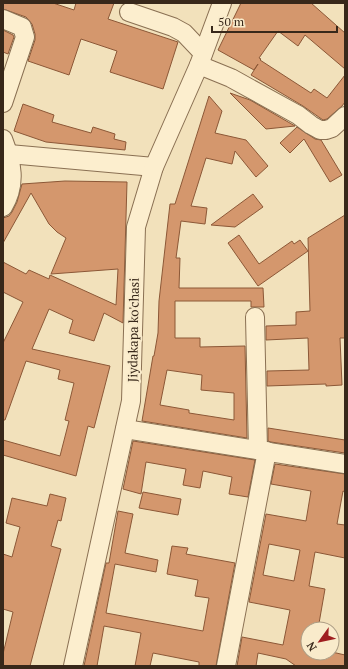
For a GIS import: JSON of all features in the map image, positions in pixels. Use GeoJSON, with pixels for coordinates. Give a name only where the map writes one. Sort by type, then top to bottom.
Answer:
{"type":"FeatureCollection","features":[{"type":"Feature","properties":{"kind":"street","name":"Jiydakapa ko'chasi"},"geometry":{"type":"LineString","coordinates":[[73,666],[131,401],[136,227],[154,167],[201,59],[218,4]]}},
{"type":"Feature","properties":{"kind":"street"},"geometry":{"type":"LineString","coordinates":[[129,12],[173,27],[184,33],[201,59],[298,115],[320,130],[332,128],[345,116]]}},
{"type":"Feature","properties":{"kind":"street"},"geometry":{"type":"LineString","coordinates":[[3,19],[22,26],[25,37],[3,103]]}},
{"type":"Feature","properties":{"kind":"street"},"geometry":{"type":"LineString","coordinates":[[3,207],[6,202],[13,177],[5,149],[154,167]]}},
{"type":"Feature","properties":{"kind":"street"},"geometry":{"type":"LineString","coordinates":[[226,666],[262,451],[255,317]]}},
{"type":"Feature","properties":{"kind":"street"},"geometry":{"type":"LineString","coordinates":[[125,429],[345,464]]}},
{"type":"Feature","properties":{"kind":"building"},"geometry":{"type":"Polygon","coordinates":[[[3,3],[53,3],[74,10],[76,3],[114,3],[108,19],[178,42],[163,89],[110,72],[117,51],[81,39],[69,75],[28,61],[35,40],[32,24],[26,17],[3,9],[3,3]]]}},
{"type":"Feature","properties":{"kind":"building"},"geometry":{"type":"Polygon","coordinates":[[[241,3],[311,3],[345,33],[345,69],[305,35],[298,46],[278,31],[259,58],[311,93],[314,89],[327,98],[345,75],[345,102],[327,119],[323,120],[303,106],[251,75],[258,64],[254,70],[218,50],[241,3]]]}},
{"type":"Feature","properties":{"kind":"building"},"geometry":{"type":"Polygon","coordinates":[[[3,30],[14,37],[8,54],[3,52],[3,30]]]}},
{"type":"Feature","properties":{"kind":"building"},"geometry":{"type":"Polygon","coordinates":[[[230,93],[250,100],[295,126],[266,129],[230,93]]]}},
{"type":"Feature","properties":{"kind":"building"},"geometry":{"type":"Polygon","coordinates":[[[209,96],[222,111],[215,133],[246,140],[268,166],[256,177],[235,151],[232,164],[206,158],[191,206],[207,208],[205,224],[181,221],[176,258],[180,258],[179,288],[263,288],[264,307],[251,307],[251,301],[175,301],[175,338],[200,338],[200,347],[245,346],[247,438],[142,421],[158,333],[159,301],[170,204],[175,204],[209,96]],[[167,370],[160,405],[189,410],[189,413],[234,420],[234,393],[201,390],[202,375],[167,370]]]}},
{"type":"Feature","properties":{"kind":"building"},"geometry":{"type":"Polygon","coordinates":[[[23,104],[54,115],[52,122],[91,133],[93,127],[115,134],[114,139],[126,142],[125,150],[46,142],[14,131],[23,104]]]}},
{"type":"Feature","properties":{"kind":"building"},"geometry":{"type":"Polygon","coordinates":[[[297,127],[315,139],[321,140],[342,175],[330,182],[304,139],[290,153],[280,143],[297,127]]]}},
{"type":"Feature","properties":{"kind":"building"},"geometry":{"type":"Polygon","coordinates":[[[65,181],[127,182],[123,323],[104,313],[94,341],[69,333],[73,320],[49,309],[32,349],[110,366],[94,428],[88,426],[76,476],[3,455],[3,440],[60,456],[69,421],[65,420],[74,383],[58,379],[60,370],[26,361],[5,420],[3,420],[3,343],[23,302],[3,292],[3,262],[26,274],[29,270],[49,279],[50,275],[116,305],[118,269],[51,274],[66,238],[49,224],[31,193],[3,243],[3,218],[9,216],[12,212],[17,202],[22,184],[65,181]]]}},
{"type":"Feature","properties":{"kind":"building"},"geometry":{"type":"Polygon","coordinates":[[[253,194],[263,207],[235,227],[211,225],[253,194]]]}},
{"type":"Feature","properties":{"kind":"building"},"geometry":{"type":"Polygon","coordinates":[[[345,215],[345,338],[340,338],[342,385],[326,386],[326,384],[267,386],[267,371],[309,370],[308,338],[266,340],[266,326],[296,325],[296,312],[310,311],[308,238],[345,215]]]}},
{"type":"Feature","properties":{"kind":"building"},"geometry":{"type":"Polygon","coordinates":[[[239,235],[259,264],[292,241],[294,244],[300,240],[308,251],[258,286],[228,243],[239,235]]]}},
{"type":"Feature","properties":{"kind":"building"},"geometry":{"type":"Polygon","coordinates":[[[268,428],[345,440],[345,453],[271,442],[268,441],[268,428]]]}},
{"type":"Feature","properties":{"kind":"building"},"geometry":{"type":"Polygon","coordinates":[[[133,441],[255,460],[248,497],[229,494],[232,477],[203,471],[200,488],[183,485],[186,469],[146,462],[141,494],[123,489],[133,441]]]}},
{"type":"Feature","properties":{"kind":"building"},"geometry":{"type":"Polygon","coordinates":[[[275,464],[345,474],[345,492],[343,491],[337,524],[345,525],[345,558],[315,552],[309,586],[325,589],[319,621],[300,621],[300,661],[340,661],[340,654],[345,655],[345,666],[296,666],[286,659],[258,653],[256,666],[237,666],[242,637],[283,645],[290,610],[249,602],[266,514],[306,521],[311,491],[271,484],[275,464]],[[269,544],[263,575],[294,581],[300,550],[269,544]]]}},
{"type":"Feature","properties":{"kind":"building"},"geometry":{"type":"Polygon","coordinates":[[[143,492],[181,499],[178,515],[139,508],[143,492]]]}},
{"type":"Feature","properties":{"kind":"building"},"geometry":{"type":"Polygon","coordinates":[[[50,494],[66,498],[61,521],[58,520],[51,546],[61,549],[30,666],[3,666],[3,654],[13,612],[3,609],[3,554],[12,557],[20,527],[6,523],[12,498],[47,506],[50,494]]]}},
{"type":"Feature","properties":{"kind":"building"},"geometry":{"type":"Polygon","coordinates":[[[118,511],[133,514],[125,553],[158,560],[156,572],[115,564],[106,613],[203,631],[209,598],[195,596],[198,580],[167,574],[172,546],[188,548],[186,554],[235,563],[216,666],[199,666],[199,662],[153,653],[150,666],[135,666],[141,633],[104,626],[97,666],[84,666],[106,563],[109,563],[118,511]]]}}]}
